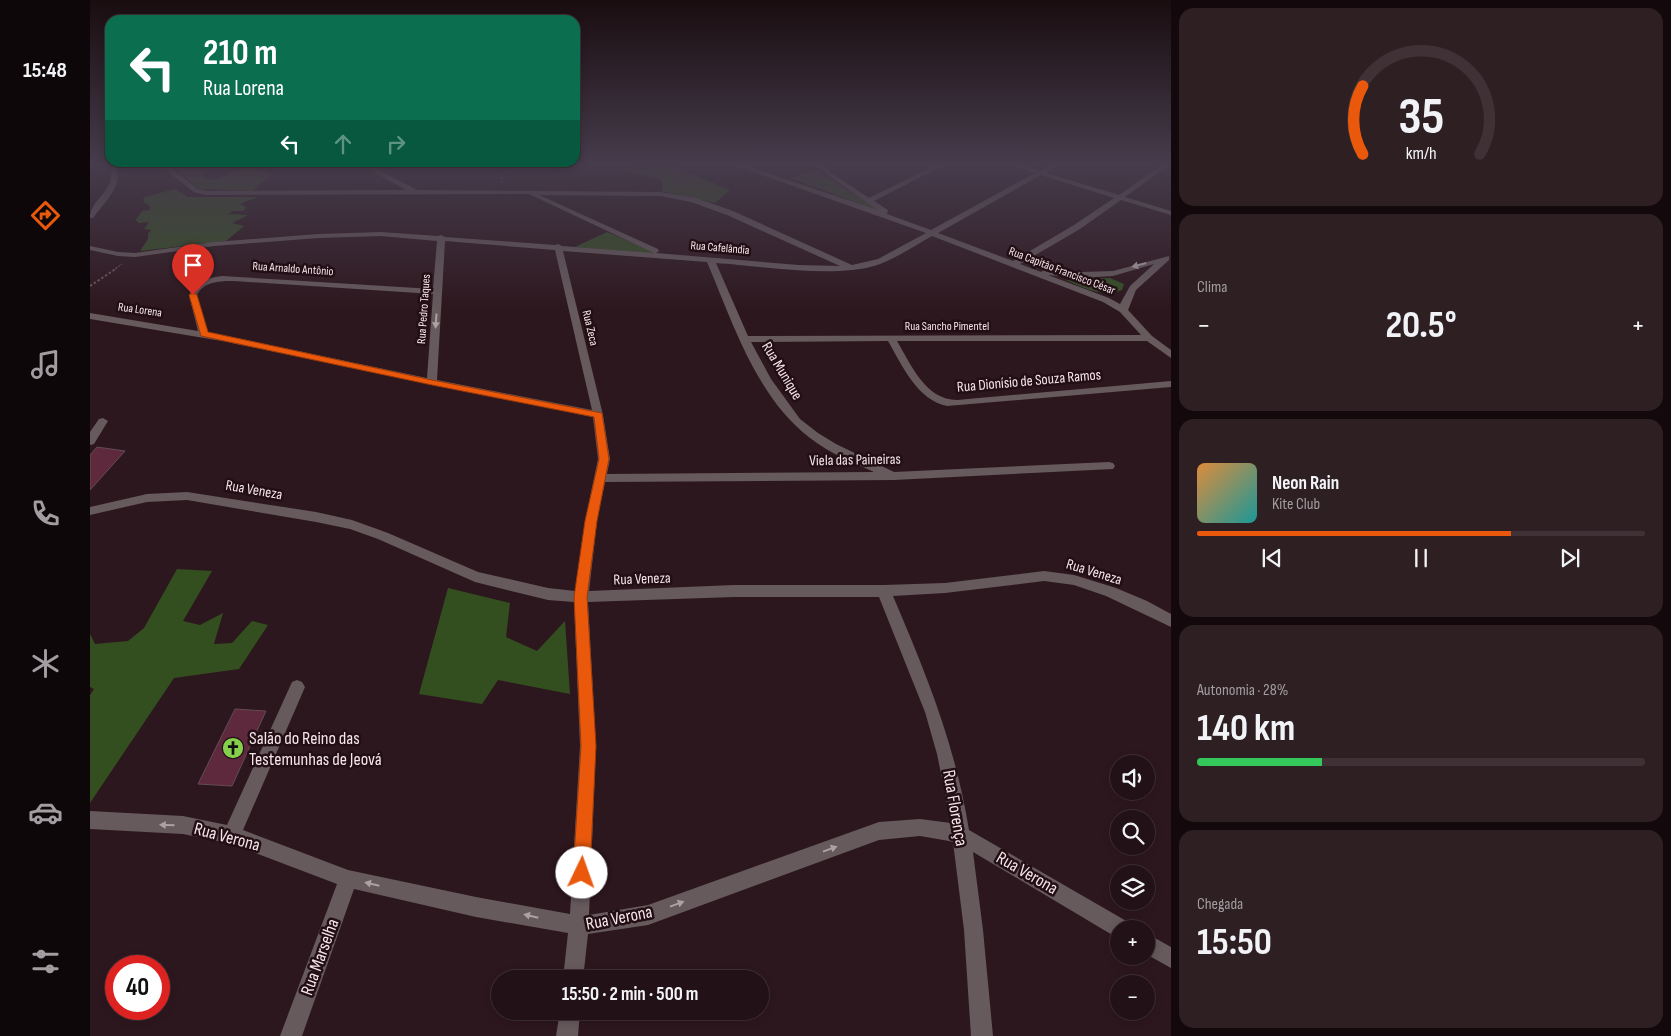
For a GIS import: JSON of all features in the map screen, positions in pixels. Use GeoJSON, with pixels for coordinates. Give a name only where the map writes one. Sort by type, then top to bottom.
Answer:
{"type":"FeatureCollection","features":[{"type":"Feature","properties":{"kind":"street"},"geometry":{"type":"LineString","coordinates":[[575,213],[664,255]]}},
{"type":"Feature","properties":{"kind":"street"},"geometry":{"type":"LineString","coordinates":[[731,213],[852,268]]}},
{"type":"Feature","properties":{"kind":"street","name":"Rua Capitão Francisco César"},"geometry":{"type":"LineString","coordinates":[[879,213],[893,218],[926,236],[1013,265],[1106,300],[1123,310],[1149,338],[1171,355]]}},
{"type":"Feature","properties":{"kind":"street"},"geometry":{"type":"LineString","coordinates":[[887,213],[893,218]]}},
{"type":"Feature","properties":{"kind":"street","name":"Rua Cafelândia"},"geometry":{"type":"LineString","coordinates":[[90,248],[124,255],[136,255],[209,245],[327,235],[381,234],[558,246],[799,267],[852,268],[869,266],[881,261],[967,213]]}},
{"type":"Feature","properties":{"kind":"street"},"geometry":{"type":"LineString","coordinates":[[1013,265],[1097,213]]}},
{"type":"Feature","properties":{"kind":"street","name":"Rua Pedro Taques"},"geometry":{"type":"LineString","coordinates":[[432,382],[441,237]]}},
{"type":"Feature","properties":{"kind":"street","name":"Rua Zeca"},"geometry":{"type":"LineString","coordinates":[[558,246],[598,415],[604,451],[601,478],[591,521],[581,597],[588,746],[579,926],[574,970]]}},
{"type":"Feature","properties":{"kind":"street"},"geometry":{"type":"LineString","coordinates":[[1113,274],[1168,257]]}},
{"type":"Feature","properties":{"kind":"street"},"geometry":{"type":"LineString","coordinates":[[1123,310],[1124,302],[1136,284],[1168,257]]}},
{"type":"Feature","properties":{"kind":"street","name":"Rua Munique"},"geometry":{"type":"LineString","coordinates":[[710,259],[746,339],[779,399],[802,426],[829,446],[894,476]]}},
{"type":"Feature","properties":{"kind":"street"},"geometry":{"type":"LineString","coordinates":[[1028,271],[1080,275],[1113,274],[1125,276],[1136,284]]}},
{"type":"Feature","properties":{"kind":"street","name":"Rua Arnaldo Antônio"},"geometry":{"type":"LineString","coordinates":[[204,334],[193,295],[200,285],[218,279],[234,278],[438,292]]}},
{"type":"Feature","properties":{"kind":"street"},"geometry":{"type":"LineString","coordinates":[[1091,295],[1113,296],[1130,293]]}},
{"type":"Feature","properties":{"kind":"street","name":"Rua Lorena"},"geometry":{"type":"LineString","coordinates":[[90,316],[154,324],[598,415]]}},
{"type":"Feature","properties":{"kind":"street","name":"Rua Sancho Pimentel"},"geometry":{"type":"LineString","coordinates":[[746,339],[1149,338]]}},
{"type":"Feature","properties":{"kind":"street","name":"Rua Dionísio de Souza Ramos"},"geometry":{"type":"LineString","coordinates":[[891,339],[925,391],[938,400],[957,404],[1171,384]]}},
{"type":"Feature","properties":{"kind":"street"},"geometry":{"type":"LineString","coordinates":[[90,441],[103,421]]}},
{"type":"Feature","properties":{"kind":"street","name":"Viela das Paineiras"},"geometry":{"type":"LineString","coordinates":[[601,478],[894,476],[1109,466]]}},
{"type":"Feature","properties":{"kind":"street","name":"Rua Veneza"},"geometry":{"type":"LineString","coordinates":[[90,511],[147,498],[187,496],[306,515],[360,528],[475,577],[548,594],[581,597],[734,591],[884,591],[945,588],[1044,576],[1074,580],[1111,592],[1142,605],[1171,621]]}},
{"type":"Feature","properties":{"kind":"street","name":"Rua Florença"},"geometry":{"type":"LineString","coordinates":[[884,591],[934,714],[946,754],[961,835],[973,925],[982,1036]]}},
{"type":"Feature","properties":{"kind":"street"},"geometry":{"type":"LineString","coordinates":[[232,835],[297,687]]}},
{"type":"Feature","properties":{"kind":"street","name":"Rua Verona"},"geometry":{"type":"LineString","coordinates":[[90,820],[183,825],[232,835],[348,878],[476,907],[523,914],[579,926],[648,914],[879,831],[920,826],[937,828],[961,835],[1110,923]]}},
{"type":"Feature","properties":{"kind":"street","name":"Rua Marselha"},"geometry":{"type":"LineString","coordinates":[[291,1036],[348,878]]}},
{"type":"Feature","properties":{"kind":"street"},"geometry":{"type":"LineString","coordinates":[[1155,948],[1171,958]]}},
{"type":"Feature","properties":{"kind":"street"},"geometry":{"type":"LineString","coordinates":[[567,1036],[569,1020]]}},
{"type":"Feature","properties":{"kind":"path"},"geometry":{"type":"LineString","coordinates":[[90,286],[136,255]]}},
{"type":"Feature","properties":{"kind":"green space"},"geometry":{"type":"Polygon","coordinates":[[[140,213],[248,215],[232,223],[244,226],[226,241],[140,251],[148,239],[148,234],[151,230],[144,229],[149,222],[138,223],[138,221],[135,221],[140,213]]]}},
{"type":"Feature","properties":{"kind":"green space"},"geometry":{"type":"Polygon","coordinates":[[[607,232],[659,254],[575,247],[607,232]]]}},
{"type":"Feature","properties":{"kind":"green space"},"geometry":{"type":"Polygon","coordinates":[[[1110,278],[1124,284],[1122,290],[1108,293],[1101,292],[1087,289],[1066,280],[1110,278]]]}},
{"type":"Feature","properties":{"kind":"green space"},"geometry":{"type":"Polygon","coordinates":[[[177,569],[212,571],[183,621],[200,625],[223,613],[214,644],[232,643],[252,621],[268,625],[239,669],[174,678],[90,803],[90,695],[94,689],[90,687],[90,634],[95,644],[128,641],[144,628],[177,569]]]}},
{"type":"Feature","properties":{"kind":"green space"},"geometry":{"type":"Polygon","coordinates":[[[448,588],[510,603],[506,637],[537,651],[565,621],[570,694],[498,680],[482,704],[419,694],[448,588]]]}},
{"type":"Feature","properties":{"kind":"building"},"geometry":{"type":"Polygon","coordinates":[[[97,447],[125,451],[90,490],[90,455],[97,447]]]}},
{"type":"Feature","properties":{"kind":"building","name":"Salão do Reino das Testemunhas de Jeová"},"geometry":{"type":"Polygon","coordinates":[[[235,709],[266,711],[232,786],[198,784],[235,709]]]}},
{"type":"Feature","properties":{"kind":"place","name":"Salão do Reino das Testemunhas de Jeová"},"geometry":{"type":"Point","coordinates":[233,748]}},
{"type":"Feature","properties":{"kind":"route"},"geometry":{"type":"LineString","coordinates":[[193,295],[204,334],[598,415],[604,459],[591,521],[581,597],[588,746],[582,873]]}}]}
